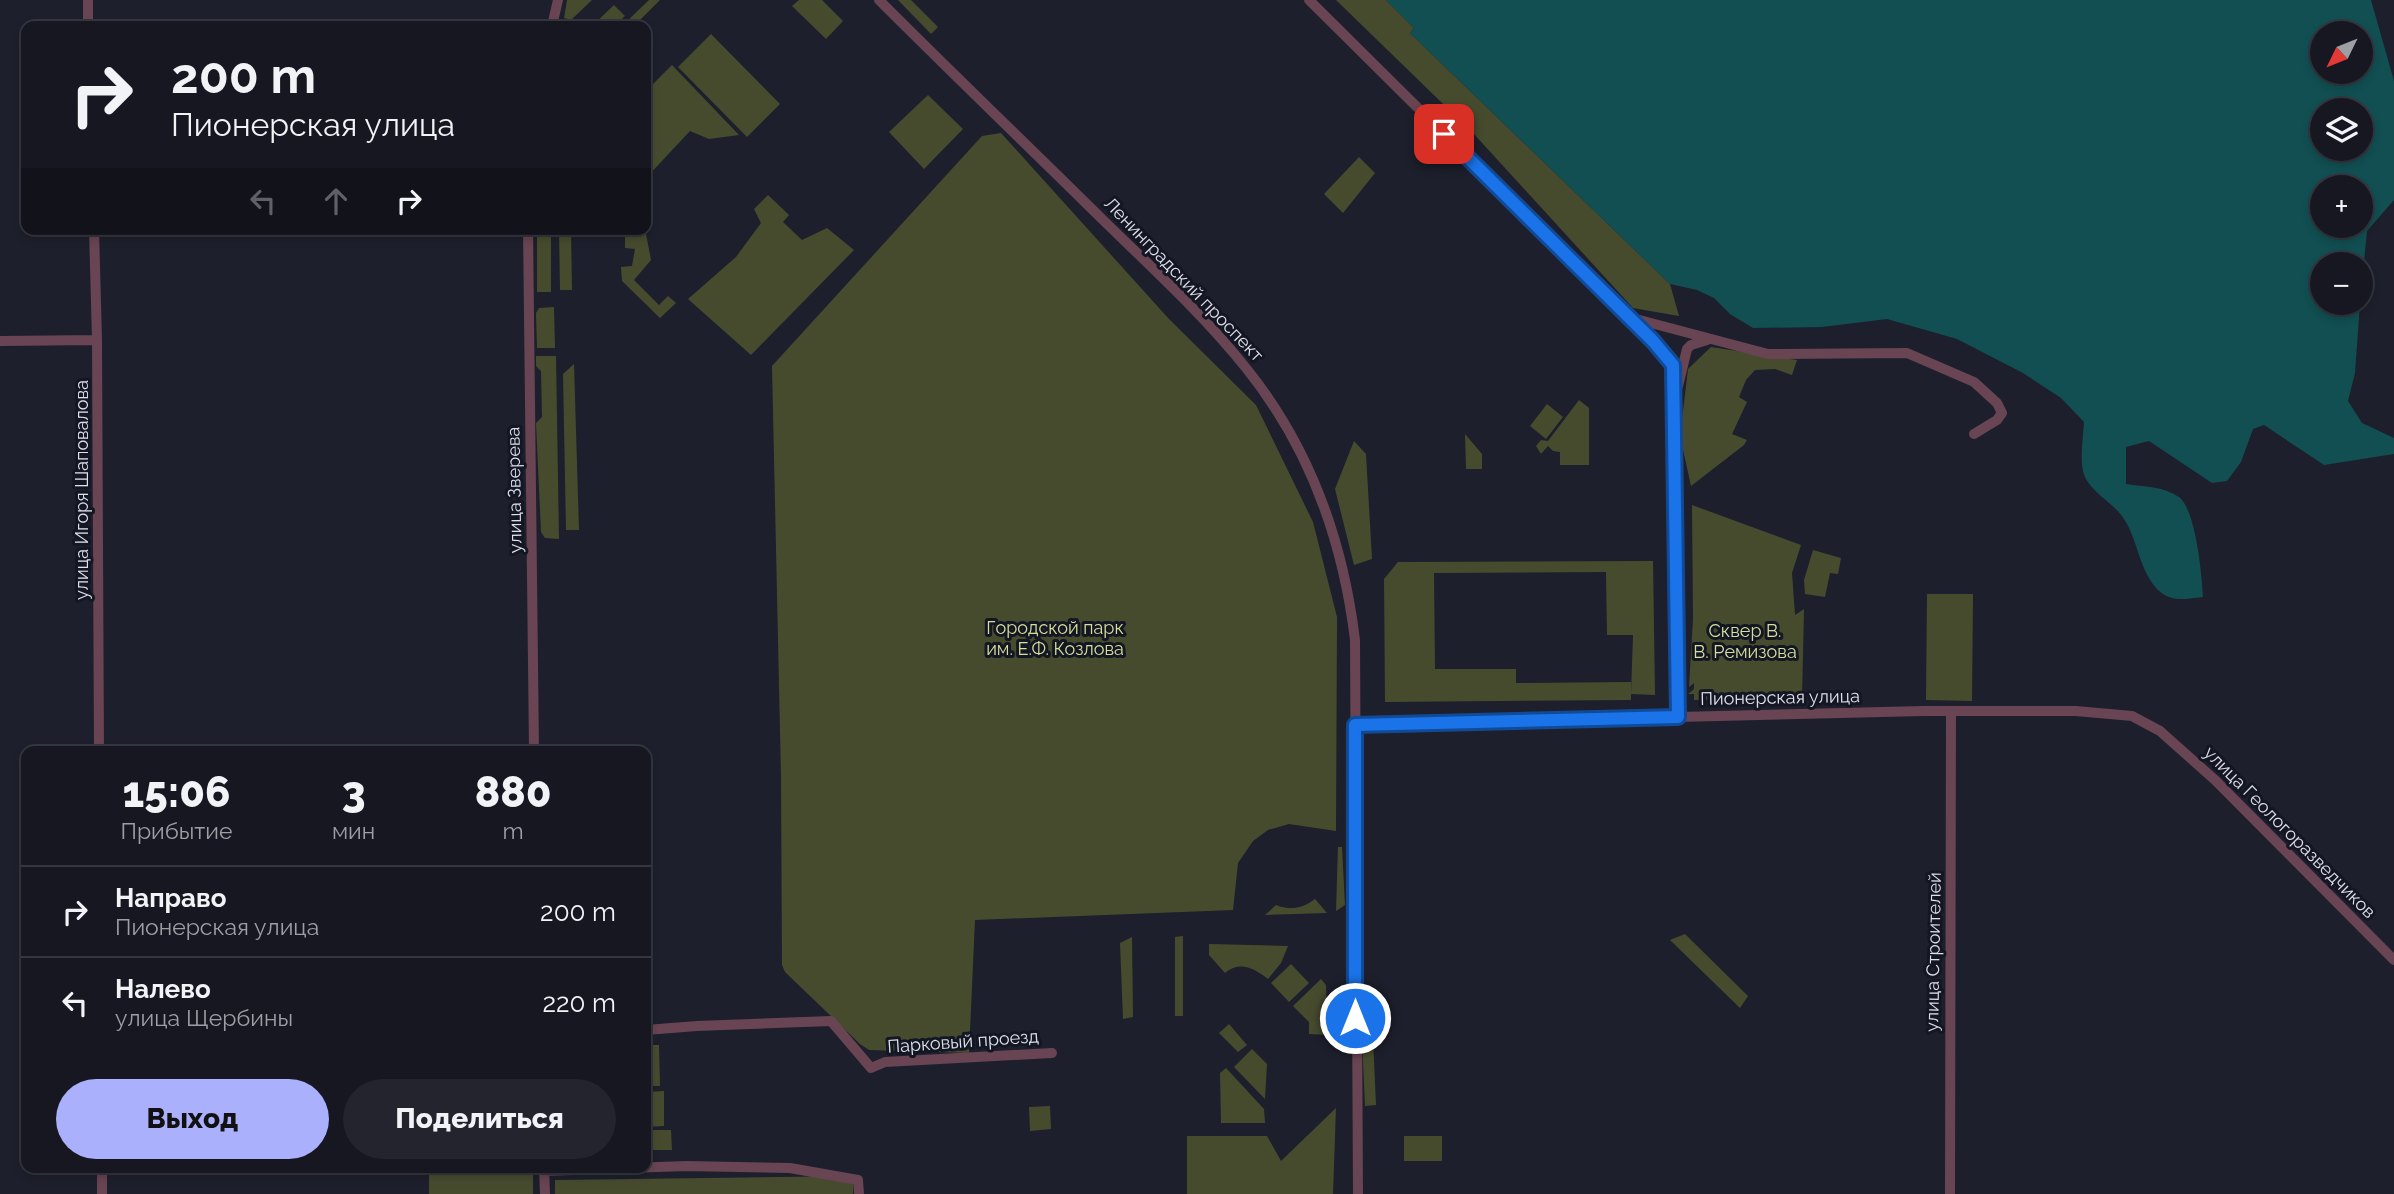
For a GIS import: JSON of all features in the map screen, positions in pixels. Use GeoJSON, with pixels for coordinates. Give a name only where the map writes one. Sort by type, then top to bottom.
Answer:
{"type":"FeatureCollection","features":[{"type":"Feature","properties":{"kind":"street"},"geometry":{"type":"LineString","coordinates":[[88,0],[88,21]]}},
{"type":"Feature","properties":{"kind":"street"},"geometry":{"type":"LineString","coordinates":[[553,21],[558,0]]}},
{"type":"Feature","properties":{"kind":"street","name":"Ленинградский проспект"},"geometry":{"type":"LineString","coordinates":[[879,0],[1176,292],[1238,357],[1285,423],[1321,497],[1332,527],[1350,598],[1354,639],[1358,1194]]}},
{"type":"Feature","properties":{"kind":"street"},"geometry":{"type":"LineString","coordinates":[[1310,0],[1653,341],[1673,365],[1678,717]]}},
{"type":"Feature","properties":{"kind":"street","name":"улица Игоря Шаповалова"},"geometry":{"type":"LineString","coordinates":[[94,235],[99,746]]}},
{"type":"Feature","properties":{"kind":"street","name":"улица Зверева"},"geometry":{"type":"LineString","coordinates":[[528,235],[534,746]]}},
{"type":"Feature","properties":{"kind":"street"},"geometry":{"type":"LineString","coordinates":[[1629,318],[1768,354],[1907,353],[1973,382],[1997,403],[2001,413],[1997,420],[1974,434]]}},
{"type":"Feature","properties":{"kind":"street"},"geometry":{"type":"LineString","coordinates":[[1653,341],[1670,335],[1691,335]]}},
{"type":"Feature","properties":{"kind":"street"},"geometry":{"type":"LineString","coordinates":[[0,341],[97,340]]}},
{"type":"Feature","properties":{"kind":"street"},"geometry":{"type":"LineString","coordinates":[[1675,393],[1683,374],[1687,349],[1698,342],[1709,340]]}},
{"type":"Feature","properties":{"kind":"street","name":"Пионерская улица"},"geometry":{"type":"LineString","coordinates":[[1355,725],[1951,711],[2115,713],[2132,716],[2160,731]]}},
{"type":"Feature","properties":{"kind":"street","name":"улица Строителей"},"geometry":{"type":"LineString","coordinates":[[1950,1194],[1951,711]]}},
{"type":"Feature","properties":{"kind":"street","name":"улица Геологоразведчиков"},"geometry":{"type":"LineString","coordinates":[[2160,731],[2215,780],[2394,960]]}},
{"type":"Feature","properties":{"kind":"street","name":"Парковый проезд"},"geometry":{"type":"LineString","coordinates":[[651,1030],[831,1021],[871,1068],[885,1062],[1052,1053]]}},
{"type":"Feature","properties":{"kind":"street"},"geometry":{"type":"LineString","coordinates":[[651,1167],[790,1168],[858,1180],[859,1194]]}},
{"type":"Feature","properties":{"kind":"street"},"geometry":{"type":"LineString","coordinates":[[102,1173],[102,1194]]}},
{"type":"Feature","properties":{"kind":"street"},"geometry":{"type":"LineString","coordinates":[[544,1173],[545,1194]]}},
{"type":"Feature","properties":{"kind":"green space"},"geometry":{"type":"Polygon","coordinates":[[[567,0],[592,0],[571,20],[564,18],[567,0]]]}},
{"type":"Feature","properties":{"kind":"green space"},"geometry":{"type":"Polygon","coordinates":[[[649,0],[660,0],[639,21],[627,21],[649,0]]]}},
{"type":"Feature","properties":{"kind":"green space"},"geometry":{"type":"Polygon","coordinates":[[[799,0],[822,0],[843,21],[826,39],[792,6],[799,0]]]}},
{"type":"Feature","properties":{"kind":"green space"},"geometry":{"type":"Polygon","coordinates":[[[898,0],[911,0],[938,27],[931,34],[898,0]]]}},
{"type":"Feature","properties":{"kind":"green space"},"geometry":{"type":"Polygon","coordinates":[[[1336,0],[1386,0],[1414,28],[1410,33],[1670,284],[1679,316],[1633,308],[1473,133],[1336,0]]]}},
{"type":"Feature","properties":{"kind":"green space"},"geometry":{"type":"Polygon","coordinates":[[[614,5],[625,16],[620,21],[597,21],[614,5]]]}},
{"type":"Feature","properties":{"kind":"green space"},"geometry":{"type":"Polygon","coordinates":[[[711,34],[780,104],[747,137],[678,67],[711,34]]]}},
{"type":"Feature","properties":{"kind":"green space"},"geometry":{"type":"Polygon","coordinates":[[[672,65],[739,135],[709,139],[690,131],[651,173],[651,86],[672,65]]]}},
{"type":"Feature","properties":{"kind":"green space"},"geometry":{"type":"Polygon","coordinates":[[[928,95],[963,129],[924,169],[889,132],[928,95]]]}},
{"type":"Feature","properties":{"kind":"green space","name":"Городской парк им. Е.Ф. Козлова"},"geometry":{"type":"Polygon","coordinates":[[[1001,133],[1169,319],[1256,405],[1313,522],[1337,617],[1336,831],[1289,824],[1268,830],[1253,841],[1238,863],[1233,910],[975,920],[969,1053],[869,1050],[785,972],[782,965],[781,776],[772,366],[982,136],[1001,133]]]}},
{"type":"Feature","properties":{"kind":"green space"},"geometry":{"type":"Polygon","coordinates":[[[1359,157],[1375,173],[1343,213],[1324,194],[1359,157]]]}},
{"type":"Feature","properties":{"kind":"green space"},"geometry":{"type":"Polygon","coordinates":[[[768,195],[789,215],[783,222],[802,240],[827,228],[854,250],[751,355],[688,299],[736,257],[761,223],[754,209],[768,195]]]}},
{"type":"Feature","properties":{"kind":"green space"},"geometry":{"type":"Polygon","coordinates":[[[537,235],[551,235],[551,292],[537,292],[537,235]]]}},
{"type":"Feature","properties":{"kind":"green space"},"geometry":{"type":"Polygon","coordinates":[[[559,235],[571,235],[572,290],[560,290],[559,235]]]}},
{"type":"Feature","properties":{"kind":"green space"},"geometry":{"type":"Polygon","coordinates":[[[625,235],[646,235],[651,260],[634,280],[659,305],[668,296],[676,303],[660,318],[622,281],[621,267],[632,266],[635,249],[625,248],[625,235]]]}},
{"type":"Feature","properties":{"kind":"green space"},"geometry":{"type":"Polygon","coordinates":[[[554,307],[555,348],[537,348],[536,313],[539,308],[554,307]]]}},
{"type":"Feature","properties":{"kind":"green space"},"geometry":{"type":"Polygon","coordinates":[[[1711,347],[1797,360],[1792,375],[1775,369],[1755,370],[1746,380],[1739,397],[1747,402],[1732,434],[1747,440],[1691,486],[1680,436],[1688,369],[1711,347]]]}},
{"type":"Feature","properties":{"kind":"green space"},"geometry":{"type":"Polygon","coordinates":[[[536,356],[556,356],[559,539],[545,538],[541,532],[536,423],[542,417],[541,371],[536,366],[536,356]]]}},
{"type":"Feature","properties":{"kind":"green space"},"geometry":{"type":"Polygon","coordinates":[[[574,364],[579,530],[566,530],[563,374],[574,364]]]}},
{"type":"Feature","properties":{"kind":"green space"},"geometry":{"type":"Polygon","coordinates":[[[1579,400],[1589,408],[1589,465],[1560,465],[1560,452],[1553,451],[1548,446],[1541,454],[1536,446],[1541,440],[1548,441],[1579,400]]]}},
{"type":"Feature","properties":{"kind":"green space"},"geometry":{"type":"Polygon","coordinates":[[[1547,404],[1563,417],[1546,439],[1530,426],[1547,404]]]}},
{"type":"Feature","properties":{"kind":"green space"},"geometry":{"type":"Polygon","coordinates":[[[1465,434],[1482,454],[1482,469],[1466,469],[1465,434]]]}},
{"type":"Feature","properties":{"kind":"green space"},"geometry":{"type":"Polygon","coordinates":[[[1354,441],[1366,454],[1372,559],[1354,565],[1335,489],[1354,441]]]}},
{"type":"Feature","properties":{"kind":"green space","name":"Сквер В. В. Ремизова"},"geometry":{"type":"Polygon","coordinates":[[[1692,505],[1801,545],[1792,573],[1795,615],[1804,609],[1802,698],[1694,700],[1694,694],[1688,694],[1694,689],[1694,683],[1689,687],[1693,619],[1692,505]]]}},
{"type":"Feature","properties":{"kind":"green space"},"geometry":{"type":"Polygon","coordinates":[[[1813,550],[1841,558],[1838,574],[1830,573],[1825,597],[1805,594],[1804,580],[1813,550]]]}},
{"type":"Feature","properties":{"kind":"green space"},"geometry":{"type":"Polygon","coordinates":[[[1653,561],[1655,695],[1631,694],[1631,700],[1385,702],[1384,579],[1398,562],[1653,561]],[[1606,572],[1434,573],[1435,669],[1516,669],[1516,683],[1631,682],[1631,694],[1633,635],[1607,635],[1606,572]]]}},
{"type":"Feature","properties":{"kind":"green space"},"geometry":{"type":"Polygon","coordinates":[[[1927,594],[1973,594],[1972,701],[1926,700],[1927,594]]]}},
{"type":"Feature","properties":{"kind":"green space"},"geometry":{"type":"Polygon","coordinates":[[[1338,847],[1342,847],[1345,905],[1336,911],[1338,847]]]}},
{"type":"Feature","properties":{"kind":"green space"},"geometry":{"type":"Polygon","coordinates":[[[1315,899],[1327,913],[1265,915],[1276,905],[1297,908],[1315,899]]]}},
{"type":"Feature","properties":{"kind":"green space"},"geometry":{"type":"Polygon","coordinates":[[[1685,934],[1748,996],[1740,1008],[1670,940],[1685,934]]]}},
{"type":"Feature","properties":{"kind":"green space"},"geometry":{"type":"Polygon","coordinates":[[[1183,936],[1183,1016],[1175,1016],[1175,937],[1183,936]]]}},
{"type":"Feature","properties":{"kind":"green space"},"geometry":{"type":"Polygon","coordinates":[[[1132,937],[1133,1017],[1123,1019],[1120,943],[1132,937]]]}},
{"type":"Feature","properties":{"kind":"green space"},"geometry":{"type":"Polygon","coordinates":[[[1209,944],[1288,946],[1281,963],[1268,979],[1247,967],[1236,967],[1225,973],[1209,955],[1209,944]]]}},
{"type":"Feature","properties":{"kind":"green space"},"geometry":{"type":"Polygon","coordinates":[[[1291,964],[1309,983],[1289,1002],[1271,983],[1291,964]]]}},
{"type":"Feature","properties":{"kind":"green space"},"geometry":{"type":"Polygon","coordinates":[[[1321,979],[1326,985],[1328,1035],[1309,1034],[1309,1022],[1293,1006],[1321,979]]]}},
{"type":"Feature","properties":{"kind":"green space"},"geometry":{"type":"Polygon","coordinates":[[[1360,992],[1371,992],[1376,1105],[1365,1106],[1360,992]]]}},
{"type":"Feature","properties":{"kind":"green space"},"geometry":{"type":"Polygon","coordinates":[[[1229,1024],[1247,1045],[1238,1052],[1219,1033],[1229,1024]]]}},
{"type":"Feature","properties":{"kind":"green space"},"geometry":{"type":"Polygon","coordinates":[[[651,1045],[659,1045],[660,1086],[651,1086],[651,1045]]]}},
{"type":"Feature","properties":{"kind":"green space"},"geometry":{"type":"Polygon","coordinates":[[[1252,1049],[1267,1064],[1265,1099],[1234,1067],[1252,1049]]]}},
{"type":"Feature","properties":{"kind":"green space"},"geometry":{"type":"Polygon","coordinates":[[[1226,1068],[1264,1109],[1265,1123],[1221,1123],[1220,1073],[1226,1068]]]}},
{"type":"Feature","properties":{"kind":"green space"},"geometry":{"type":"Polygon","coordinates":[[[664,1091],[664,1126],[651,1127],[651,1092],[664,1091]]]}},
{"type":"Feature","properties":{"kind":"green space"},"geometry":{"type":"Polygon","coordinates":[[[1050,1106],[1051,1129],[1030,1131],[1029,1107],[1050,1106]]]}},
{"type":"Feature","properties":{"kind":"green space"},"geometry":{"type":"Polygon","coordinates":[[[1336,1108],[1333,1194],[1187,1194],[1187,1136],[1267,1136],[1281,1161],[1336,1108]]]}},
{"type":"Feature","properties":{"kind":"green space"},"geometry":{"type":"Polygon","coordinates":[[[651,1130],[671,1130],[672,1150],[651,1150],[651,1130]]]}},
{"type":"Feature","properties":{"kind":"green space"},"geometry":{"type":"Polygon","coordinates":[[[1404,1136],[1442,1136],[1442,1161],[1404,1161],[1404,1136]]]}},
{"type":"Feature","properties":{"kind":"green space"},"geometry":{"type":"Polygon","coordinates":[[[429,1173],[533,1173],[533,1194],[429,1194],[429,1173]]]}},
{"type":"Feature","properties":{"kind":"green space"},"geometry":{"type":"Polygon","coordinates":[[[853,1176],[853,1194],[555,1194],[555,1180],[853,1176]]]}},
{"type":"Feature","properties":{"kind":"shaded area"},"geometry":{"type":"Polygon","coordinates":[[[1386,0],[2371,0],[2394,81],[2394,200],[2373,224],[2373,175],[2310,175],[2310,238],[2366,238],[2365,252],[2310,252],[2310,315],[2359,315],[2355,373],[2348,401],[2362,423],[2394,438],[2394,454],[2324,465],[2264,425],[2253,429],[2241,462],[2227,481],[2212,483],[2149,441],[2126,447],[2126,484],[2173,493],[2185,504],[2194,529],[2203,597],[2179,599],[2168,596],[2151,581],[2122,516],[2085,478],[2082,459],[2084,422],[2061,398],[2023,373],[1957,339],[1887,319],[1822,327],[1753,328],[1730,314],[1714,298],[1697,290],[1670,284],[1410,33],[1414,28],[1386,0]]]}},
{"type":"Feature","properties":{"kind":"route"},"geometry":{"type":"LineString","coordinates":[[1355,1018],[1355,725],[1678,717],[1673,365],[1653,341],[1444,134]]}}]}
